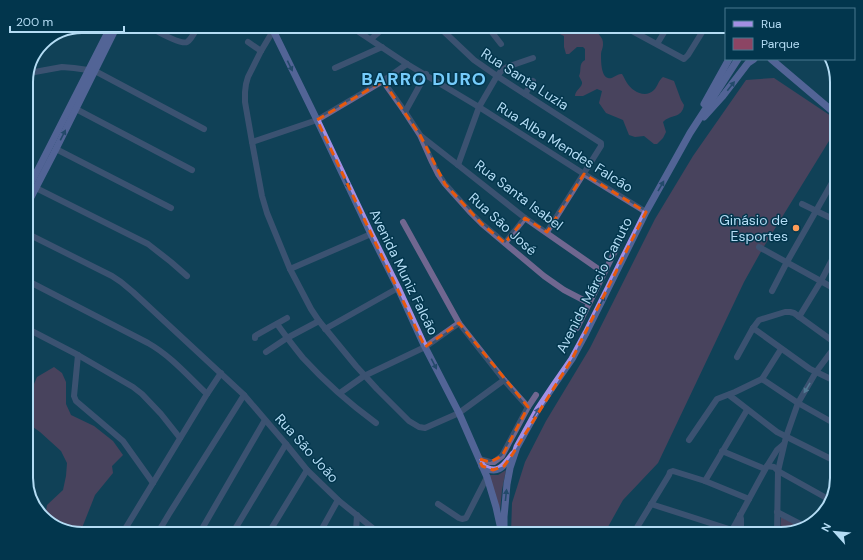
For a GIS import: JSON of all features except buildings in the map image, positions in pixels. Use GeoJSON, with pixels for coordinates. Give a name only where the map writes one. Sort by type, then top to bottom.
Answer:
{"type":"FeatureCollection","features":[{"type":"Feature","properties":{"kind":"main road"},"geometry":{"type":"LineString","coordinates":[[92,70],[108,33]]}},
{"type":"Feature","properties":{"kind":"main road"},"geometry":{"type":"LineString","coordinates":[[33,180],[113,33]]}},
{"type":"Feature","properties":{"kind":"main road","name":"Avenida Muniz Falcão"},"geometry":{"type":"LineString","coordinates":[[275,33],[425,347],[459,413],[487,477],[501,527]]}},
{"type":"Feature","properties":{"kind":"main road"},"geometry":{"type":"LineString","coordinates":[[690,133],[699,112],[728,60]]}},
{"type":"Feature","properties":{"kind":"main road","name":"Avenida Márcio Canuto"},"geometry":{"type":"LineString","coordinates":[[503,527],[507,484],[510,468],[517,447],[554,384],[572,359],[646,212],[690,133],[737,60]]}},
{"type":"Feature","properties":{"kind":"main road"},"geometry":{"type":"LineString","coordinates":[[695,125],[722,97],[744,68],[753,60]]}},
{"type":"Feature","properties":{"kind":"main road"},"geometry":{"type":"LineString","coordinates":[[772,60],[830,109]]}},
{"type":"Feature","properties":{"kind":"main road"},"geometry":{"type":"LineString","coordinates":[[779,61],[830,104]]}},
{"type":"Feature","properties":{"kind":"main road"},"geometry":{"type":"LineString","coordinates":[[33,194],[76,109],[81,92]]}},
{"type":"Feature","properties":{"kind":"main road"},"geometry":{"type":"LineString","coordinates":[[482,466],[493,470],[504,466],[517,447]]}},
{"type":"Feature","properties":{"kind":"street"},"geometry":{"type":"LineString","coordinates":[[161,33],[173,39],[184,42],[188,41],[194,33]]}},
{"type":"Feature","properties":{"kind":"street"},"geometry":{"type":"LineString","coordinates":[[270,33],[248,77],[245,102],[262,196],[267,213],[290,269],[319,321],[364,376],[409,421],[419,427],[425,428],[459,413],[504,380]]}},
{"type":"Feature","properties":{"kind":"street","name":"Rua Alba Mendes Falcão"},"geometry":{"type":"LineString","coordinates":[[361,33],[407,64],[426,74],[646,212]]}},
{"type":"Feature","properties":{"kind":"street"},"geometry":{"type":"LineString","coordinates":[[371,39],[378,33]]}},
{"type":"Feature","properties":{"kind":"street","name":"Rua Santa Luzia"},"geometry":{"type":"LineString","coordinates":[[445,33],[474,60],[601,143],[601,146],[584,174]]}},
{"type":"Feature","properties":{"kind":"street"},"geometry":{"type":"LineString","coordinates":[[492,33],[501,44]]}},
{"type":"Feature","properties":{"kind":"street"},"geometry":{"type":"LineString","coordinates":[[637,33],[684,59],[702,33]]}},
{"type":"Feature","properties":{"kind":"street"},"geometry":{"type":"LineString","coordinates":[[657,44],[664,33]]}},
{"type":"Feature","properties":{"kind":"street"},"geometry":{"type":"LineString","coordinates":[[248,42],[261,51]]}},
{"type":"Feature","properties":{"kind":"street"},"geometry":{"type":"LineString","coordinates":[[335,68],[382,47]]}},
{"type":"Feature","properties":{"kind":"street"},"geometry":{"type":"LineString","coordinates":[[458,165],[479,107],[497,76],[506,67],[534,58]]}},
{"type":"Feature","properties":{"kind":"street"},"geometry":{"type":"LineString","coordinates":[[252,142],[317,120],[383,81],[407,64]]}},
{"type":"Feature","properties":{"kind":"street"},"geometry":{"type":"LineString","coordinates":[[35,72],[62,67],[92,70],[204,128]]}},
{"type":"Feature","properties":{"kind":"street"},"geometry":{"type":"LineString","coordinates":[[405,112],[426,74]]}},
{"type":"Feature","properties":{"kind":"street","name":"Rua São José"},"geometry":{"type":"LineString","coordinates":[[383,81],[420,135],[432,162],[445,184],[482,224],[552,282],[589,303]]}},
{"type":"Feature","properties":{"kind":"street"},"geometry":{"type":"LineString","coordinates":[[525,94],[533,81]]}},
{"type":"Feature","properties":{"kind":"street"},"geometry":{"type":"LineString","coordinates":[[76,109],[192,170]]}},
{"type":"Feature","properties":{"kind":"street","name":"Rua Santa Isabel"},"geometry":{"type":"LineString","coordinates":[[420,135],[525,218],[604,273]]}},
{"type":"Feature","properties":{"kind":"street"},"geometry":{"type":"LineString","coordinates":[[56,149],[171,208]]}},
{"type":"Feature","properties":{"kind":"street"},"geometry":{"type":"LineString","coordinates":[[547,232],[584,174]]}},
{"type":"Feature","properties":{"kind":"street"},"geometry":{"type":"LineString","coordinates":[[772,291],[786,262],[830,186]]}},
{"type":"Feature","properties":{"kind":"street"},"geometry":{"type":"LineString","coordinates":[[36,188],[148,244],[187,276]]}},
{"type":"Feature","properties":{"kind":"street"},"geometry":{"type":"LineString","coordinates":[[802,204],[830,217]]}},
{"type":"Feature","properties":{"kind":"street"},"geometry":{"type":"LineString","coordinates":[[505,243],[525,218]]}},
{"type":"Feature","properties":{"kind":"street"},"geometry":{"type":"LineString","coordinates":[[403,222],[459,323],[504,380],[528,407]]}},
{"type":"Feature","properties":{"kind":"street"},"geometry":{"type":"LineString","coordinates":[[290,269],[315,260],[371,234]]}},
{"type":"Feature","properties":{"kind":"street","name":"Rua São João"},"geometry":{"type":"LineString","coordinates":[[33,236],[121,282],[244,395],[307,470],[338,500],[371,527]]}},
{"type":"Feature","properties":{"kind":"street"},"geometry":{"type":"LineString","coordinates":[[577,328],[618,245]]}},
{"type":"Feature","properties":{"kind":"street"},"geometry":{"type":"LineString","coordinates":[[759,247],[830,286]]}},
{"type":"Feature","properties":{"kind":"street"},"geometry":{"type":"LineString","coordinates":[[799,317],[830,264]]}},
{"type":"Feature","properties":{"kind":"street"},"geometry":{"type":"LineString","coordinates":[[33,284],[158,349],[168,356],[207,394]]}},
{"type":"Feature","properties":{"kind":"street"},"geometry":{"type":"LineString","coordinates":[[325,329],[398,288]]}},
{"type":"Feature","properties":{"kind":"street"},"geometry":{"type":"LineString","coordinates":[[738,357],[753,328],[759,320],[785,312],[790,312],[799,317],[830,339]]}},
{"type":"Feature","properties":{"kind":"street"},"geometry":{"type":"LineString","coordinates":[[255,338],[255,336],[287,318]]}},
{"type":"Feature","properties":{"kind":"street"},"geometry":{"type":"LineString","coordinates":[[266,352],[287,338],[319,321]]}},
{"type":"Feature","properties":{"kind":"street"},"geometry":{"type":"LineString","coordinates":[[340,393],[364,376],[425,347],[459,323]]}},
{"type":"Feature","properties":{"kind":"street"},"geometry":{"type":"LineString","coordinates":[[277,324],[312,368],[376,423]]}},
{"type":"Feature","properties":{"kind":"street"},"geometry":{"type":"LineString","coordinates":[[753,328],[810,369],[830,379]]}},
{"type":"Feature","properties":{"kind":"street"},"geometry":{"type":"LineString","coordinates":[[33,332],[78,355],[133,387],[142,394],[161,414],[180,438]]}},
{"type":"Feature","properties":{"kind":"street"},"geometry":{"type":"LineString","coordinates":[[689,440],[720,397],[749,386],[762,379],[781,349]]}},
{"type":"Feature","properties":{"kind":"street"},"geometry":{"type":"LineString","coordinates":[[777,527],[778,470],[786,437],[798,403],[816,372],[830,353]]}},
{"type":"Feature","properties":{"kind":"street"},"geometry":{"type":"LineString","coordinates":[[78,355],[74,396],[76,401],[123,441],[153,483]]}},
{"type":"Feature","properties":{"kind":"street"},"geometry":{"type":"LineString","coordinates":[[126,527],[221,373]]}},
{"type":"Feature","properties":{"kind":"street"},"geometry":{"type":"LineString","coordinates":[[762,379],[798,403],[830,421]]}},
{"type":"Feature","properties":{"kind":"street"},"geometry":{"type":"LineString","coordinates":[[161,527],[244,395]]}},
{"type":"Feature","properties":{"kind":"street"},"geometry":{"type":"LineString","coordinates":[[479,459],[494,462],[502,456],[536,395]]}},
{"type":"Feature","properties":{"kind":"street"},"geometry":{"type":"LineString","coordinates":[[728,395],[777,432],[830,459]]}},
{"type":"Feature","properties":{"kind":"street"},"geometry":{"type":"LineString","coordinates":[[705,481],[747,410]]}},
{"type":"Feature","properties":{"kind":"street"},"geometry":{"type":"LineString","coordinates":[[203,527],[265,420]]}},
{"type":"Feature","properties":{"kind":"street"},"geometry":{"type":"LineString","coordinates":[[236,527],[286,444]]}},
{"type":"Feature","properties":{"kind":"street"},"geometry":{"type":"LineString","coordinates":[[734,527],[766,467],[784,444]]}},
{"type":"Feature","properties":{"kind":"street"},"geometry":{"type":"LineString","coordinates":[[722,451],[766,467],[774,467],[826,497]]}},
{"type":"Feature","properties":{"kind":"street"},"geometry":{"type":"LineString","coordinates":[[272,527],[307,470]]}},
{"type":"Feature","properties":{"kind":"street"},"geometry":{"type":"LineString","coordinates":[[637,527],[670,472],[673,471],[705,481],[749,499]]}},
{"type":"Feature","properties":{"kind":"street"},"geometry":{"type":"LineString","coordinates":[[438,504],[459,518],[466,518],[487,477]]}},
{"type":"Feature","properties":{"kind":"street"},"geometry":{"type":"LineString","coordinates":[[322,527],[338,500]]}},
{"type":"Feature","properties":{"kind":"street"},"geometry":{"type":"LineString","coordinates":[[651,504],[717,527]]}},
{"type":"Feature","properties":{"kind":"street"},"geometry":{"type":"LineString","coordinates":[[777,512],[799,523]]}},
{"type":"Feature","properties":{"kind":"street"},"geometry":{"type":"LineString","coordinates":[[356,527],[357,515]]}},
{"type":"Feature","properties":{"kind":"street"},"geometry":{"type":"LineString","coordinates":[[740,515],[741,527]]}},
{"type":"Feature","properties":{"kind":"highlighted area"},"geometry":{"type":"Polygon","coordinates":[[[383,81],[420,135],[445,184],[482,224],[505,243],[525,218],[547,232],[584,174],[646,212],[572,359],[512,455],[504,466],[493,470],[482,466],[479,459],[490,462],[502,456],[528,407],[459,323],[425,347],[317,120],[383,81]]]}},
{"type":"Feature","properties":{"kind":"green space"},"geometry":{"type":"Polygon","coordinates":[[[558,33],[598,33],[603,42],[601,60],[602,68],[606,77],[610,78],[618,74],[622,74],[629,86],[639,93],[650,93],[654,90],[663,77],[674,81],[684,105],[683,109],[678,114],[663,122],[666,132],[657,144],[654,144],[644,136],[635,137],[629,135],[623,120],[606,113],[599,103],[602,91],[597,89],[583,96],[575,96],[582,84],[579,76],[581,65],[585,60],[585,49],[583,47],[577,47],[569,54],[566,54],[564,47],[564,36],[558,33]]]}},
{"type":"Feature","properties":{"kind":"green space"},"geometry":{"type":"Polygon","coordinates":[[[774,78],[830,115],[830,139],[763,248],[744,282],[658,463],[623,500],[608,527],[511,527],[512,503],[525,462],[546,421],[590,348],[655,219],[693,156],[746,80],[774,78]]]}},
{"type":"Feature","properties":{"kind":"green space"},"geometry":{"type":"Polygon","coordinates":[[[54,367],[62,373],[66,382],[66,404],[71,415],[94,426],[113,441],[123,455],[112,466],[113,473],[95,495],[82,527],[76,527],[61,522],[46,511],[47,505],[63,490],[67,463],[61,451],[33,427],[33,383],[34,384],[37,377],[54,367]]]}},
{"type":"Feature","properties":{"kind":"green space"},"geometry":{"type":"Polygon","coordinates":[[[506,470],[500,511],[488,475],[498,475],[506,470]]]}},
{"type":"Feature","properties":{"kind":"green space"},"geometry":{"type":"Polygon","coordinates":[[[781,517],[795,524],[787,527],[780,527],[781,517]]]}},
{"type":"Feature","properties":{"kind":"place","name":"Ginásio de Esportes"},"geometry":{"type":"Point","coordinates":[796,228]}},
{"type":"Feature","properties":{"kind":"district","name":"BARRO DURO"},"geometry":{"type":"Point","coordinates":[424,79]}}]}
